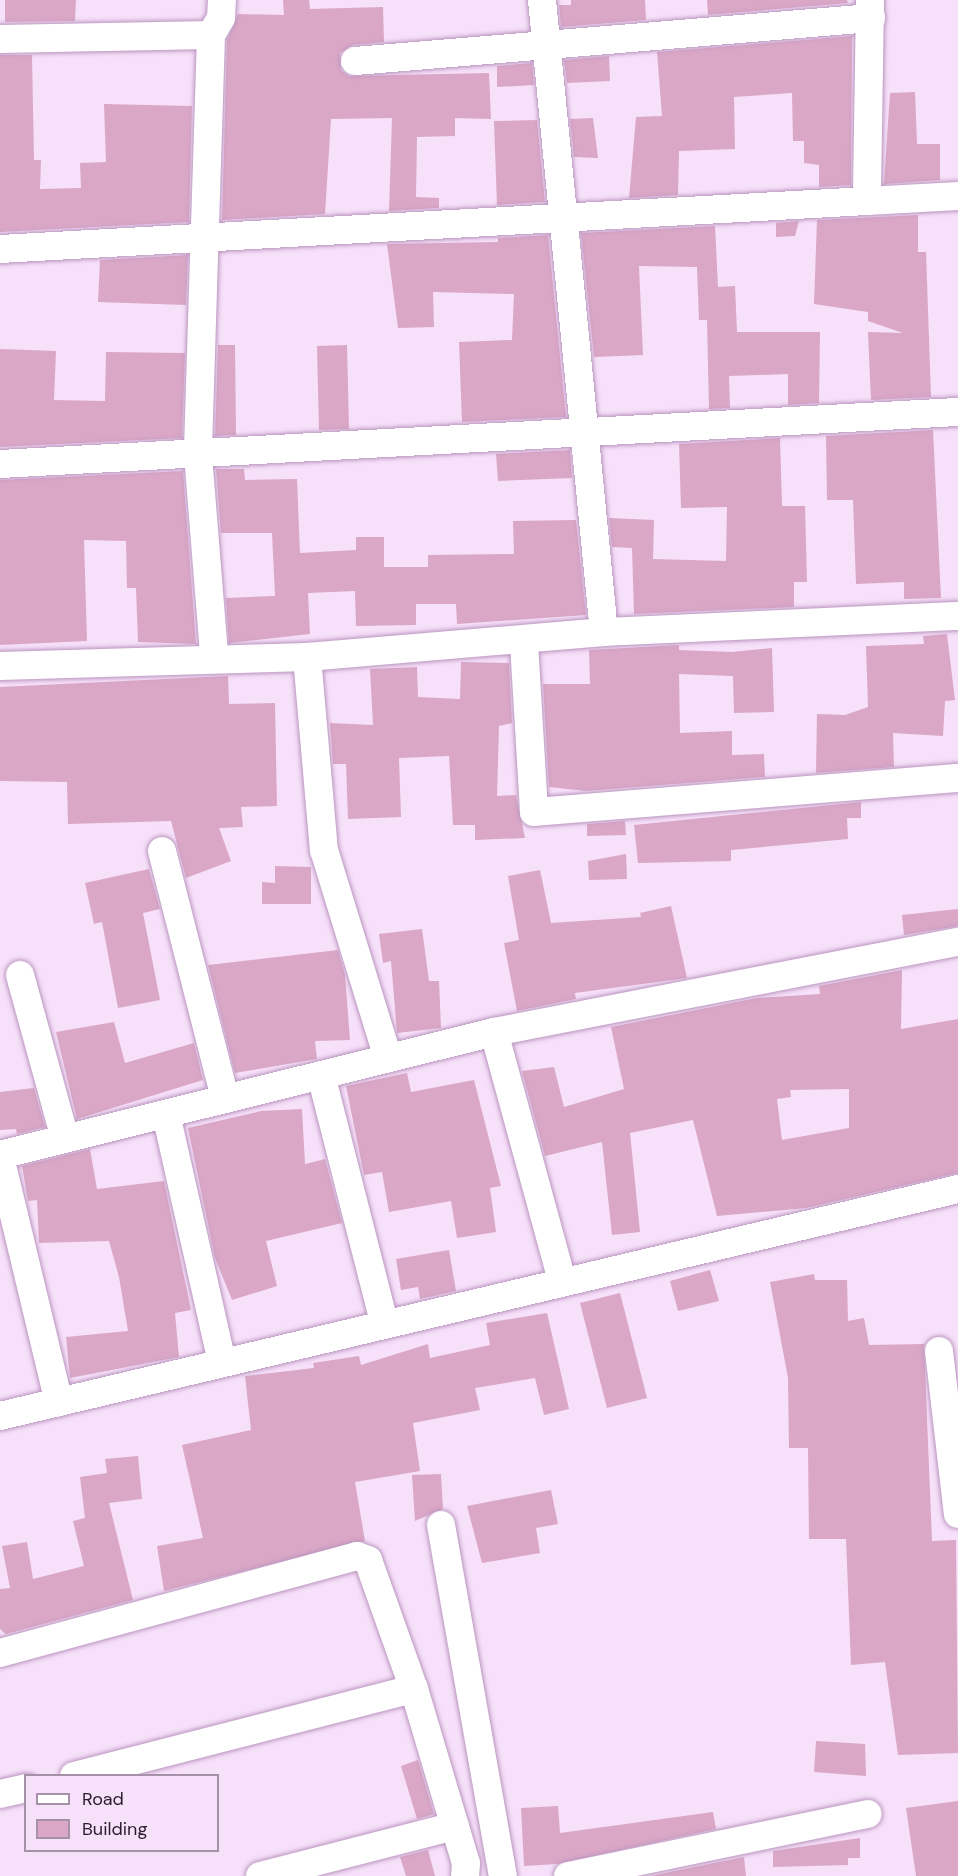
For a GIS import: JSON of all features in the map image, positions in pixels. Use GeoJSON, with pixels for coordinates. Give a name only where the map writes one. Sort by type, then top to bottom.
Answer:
{"type":"FeatureCollection","features":[{"type":"Feature","properties":{"kind":"street"},"geometry":{"type":"LineString","coordinates":[[214,656],[198,455],[207,238],[211,35],[221,18],[222,0]]}},
{"type":"Feature","properties":{"kind":"street"},"geometry":{"type":"LineString","coordinates":[[542,0],[604,632]]}},
{"type":"Feature","properties":{"kind":"street"},"geometry":{"type":"LineString","coordinates":[[355,61],[548,45],[870,9],[867,201]]}},
{"type":"Feature","properties":{"kind":"street"},"geometry":{"type":"LineString","coordinates":[[0,39],[211,35]]}},
{"type":"Feature","properties":{"kind":"street"},"geometry":{"type":"LineString","coordinates":[[0,249],[958,196]]}},
{"type":"Feature","properties":{"kind":"street"},"geometry":{"type":"LineString","coordinates":[[0,464],[958,412]]}},
{"type":"Feature","properties":{"kind":"street"},"geometry":{"type":"LineString","coordinates":[[0,666],[214,656],[307,657],[524,643],[604,632],[958,616]]}},
{"type":"Feature","properties":{"kind":"street"},"geometry":{"type":"LineString","coordinates":[[524,643],[534,812],[958,778]]}},
{"type":"Feature","properties":{"kind":"street"},"geometry":{"type":"LineString","coordinates":[[307,657],[324,850],[388,1058]]}},
{"type":"Feature","properties":{"kind":"street"},"geometry":{"type":"LineString","coordinates":[[162,852],[225,1099]]}},
{"type":"Feature","properties":{"kind":"street"},"geometry":{"type":"LineString","coordinates":[[58,1402],[0,1156],[494,1032],[958,942]]}},
{"type":"Feature","properties":{"kind":"street"},"geometry":{"type":"LineString","coordinates":[[20,975],[65,1138]]}},
{"type":"Feature","properties":{"kind":"street"},"geometry":{"type":"LineString","coordinates":[[494,1032],[562,1280]]}},
{"type":"Feature","properties":{"kind":"street"},"geometry":{"type":"LineString","coordinates":[[321,1075],[384,1322]]}},
{"type":"Feature","properties":{"kind":"street"},"geometry":{"type":"LineString","coordinates":[[166,1114],[222,1362]]}},
{"type":"Feature","properties":{"kind":"street"},"geometry":{"type":"LineString","coordinates":[[0,1416],[384,1322],[958,1189]]}},
{"type":"Feature","properties":{"kind":"street"},"geometry":{"type":"LineString","coordinates":[[939,1351],[958,1514]]}},
{"type":"Feature","properties":{"kind":"street"},"geometry":{"type":"LineString","coordinates":[[441,1525],[503,1876]]}},
{"type":"Feature","properties":{"kind":"street"},"geometry":{"type":"LineString","coordinates":[[0,1653],[357,1557],[368,1560],[414,1689],[455,1826],[465,1876]]}},
{"type":"Feature","properties":{"kind":"street"},"geometry":{"type":"LineString","coordinates":[[82,1774],[414,1689]]}},
{"type":"Feature","properties":{"kind":"street"},"geometry":{"type":"LineString","coordinates":[[0,1794],[24,1788]]}},
{"type":"Feature","properties":{"kind":"street"},"geometry":{"type":"LineString","coordinates":[[568,1876],[868,1814]]}},
{"type":"Feature","properties":{"kind":"street"},"geometry":{"type":"LineString","coordinates":[[260,1876],[455,1826]]}},
{"type":"Feature","properties":{"kind":"building"},"geometry":{"type":"Polygon","coordinates":[[[5,0],[76,0],[75,21],[5,22],[5,0]]]}},
{"type":"Feature","properties":{"kind":"building"},"geometry":{"type":"Polygon","coordinates":[[[283,0],[309,0],[310,9],[383,7],[384,42],[353,45],[340,53],[341,70],[349,76],[489,73],[491,119],[455,118],[455,136],[417,137],[416,197],[439,198],[439,208],[389,211],[392,118],[331,119],[325,214],[222,220],[227,40],[238,14],[284,15],[283,0]]]}},
{"type":"Feature","properties":{"kind":"building"},"geometry":{"type":"Polygon","coordinates":[[[571,0],[645,0],[646,20],[561,27],[559,5],[571,5],[571,0]]]}},
{"type":"Feature","properties":{"kind":"building"},"geometry":{"type":"Polygon","coordinates":[[[707,0],[847,0],[848,3],[708,15],[707,0]]]}},
{"type":"Feature","properties":{"kind":"building"},"geometry":{"type":"Polygon","coordinates":[[[852,36],[851,185],[819,187],[819,165],[804,163],[804,141],[793,141],[792,93],[734,97],[735,149],[679,151],[678,195],[629,198],[636,117],[662,116],[657,52],[852,36]]]}},
{"type":"Feature","properties":{"kind":"building"},"geometry":{"type":"Polygon","coordinates":[[[0,55],[32,55],[34,160],[41,160],[40,189],[81,188],[80,163],[106,162],[104,104],[192,106],[189,222],[0,232],[0,55]]]}},
{"type":"Feature","properties":{"kind":"building"},"geometry":{"type":"Polygon","coordinates":[[[609,56],[610,81],[567,83],[564,60],[609,56]]]}},
{"type":"Feature","properties":{"kind":"building"},"geometry":{"type":"Polygon","coordinates":[[[532,63],[534,85],[497,87],[497,66],[532,63]]]}},
{"type":"Feature","properties":{"kind":"building"},"geometry":{"type":"Polygon","coordinates":[[[915,92],[917,144],[940,144],[940,180],[884,184],[890,93],[915,92]]]}},
{"type":"Feature","properties":{"kind":"building"},"geometry":{"type":"Polygon","coordinates":[[[593,118],[598,158],[574,157],[570,119],[593,118]]]}},
{"type":"Feature","properties":{"kind":"building"},"geometry":{"type":"Polygon","coordinates":[[[537,120],[545,202],[497,205],[494,121],[537,120]]]}},
{"type":"Feature","properties":{"kind":"building"},"geometry":{"type":"Polygon","coordinates":[[[918,215],[918,252],[926,252],[931,397],[871,400],[868,332],[903,333],[868,321],[868,312],[814,304],[817,220],[918,215]]]}},
{"type":"Feature","properties":{"kind":"building"},"geometry":{"type":"Polygon","coordinates":[[[799,221],[795,236],[776,237],[776,223],[799,221]]]}},
{"type":"Feature","properties":{"kind":"building"},"geometry":{"type":"Polygon","coordinates":[[[715,226],[718,287],[735,286],[737,332],[820,332],[819,403],[788,405],[788,374],[729,376],[730,408],[709,409],[707,320],[699,320],[697,267],[639,266],[643,355],[594,357],[581,233],[715,226]]]}},
{"type":"Feature","properties":{"kind":"building"},"geometry":{"type":"Polygon","coordinates":[[[548,235],[566,417],[462,422],[459,342],[512,340],[514,294],[433,292],[434,327],[398,328],[387,244],[498,242],[498,238],[548,235]]]}},
{"type":"Feature","properties":{"kind":"building"},"geometry":{"type":"Polygon","coordinates":[[[188,255],[186,305],[98,302],[100,260],[188,255]]]}},
{"type":"Feature","properties":{"kind":"building"},"geometry":{"type":"Polygon","coordinates":[[[218,345],[235,345],[236,435],[215,436],[218,345]]]}},
{"type":"Feature","properties":{"kind":"building"},"geometry":{"type":"Polygon","coordinates":[[[347,345],[349,429],[319,430],[317,346],[347,345]]]}},
{"type":"Feature","properties":{"kind":"building"},"geometry":{"type":"Polygon","coordinates":[[[0,349],[56,351],[54,400],[105,401],[106,352],[185,353],[182,438],[0,447],[0,349]]]}},
{"type":"Feature","properties":{"kind":"building"},"geometry":{"type":"Polygon","coordinates":[[[933,430],[941,598],[904,599],[904,582],[856,584],[853,500],[827,500],[826,436],[933,430]]]}},
{"type":"Feature","properties":{"kind":"building"},"geometry":{"type":"Polygon","coordinates":[[[780,438],[782,506],[805,506],[807,582],[794,582],[794,607],[634,614],[632,548],[612,547],[609,518],[654,520],[653,559],[726,561],[727,507],[681,508],[679,444],[780,438]]]}},
{"type":"Feature","properties":{"kind":"building"},"geometry":{"type":"Polygon","coordinates":[[[570,450],[572,478],[498,481],[496,454],[570,450]]]}},
{"type":"Feature","properties":{"kind":"building"},"geometry":{"type":"Polygon","coordinates":[[[216,469],[244,469],[245,480],[297,479],[300,553],[356,550],[356,537],[384,537],[384,567],[428,567],[428,555],[514,554],[513,521],[576,520],[586,615],[457,624],[456,604],[416,604],[416,625],[356,626],[355,591],[308,593],[310,634],[229,643],[226,598],[275,596],[272,533],[221,533],[216,469]]]}},
{"type":"Feature","properties":{"kind":"building"},"geometry":{"type":"Polygon","coordinates":[[[183,471],[196,644],[138,642],[136,588],[127,588],[126,541],[84,540],[87,641],[0,645],[0,480],[183,471]]]}},
{"type":"Feature","properties":{"kind":"building"},"geometry":{"type":"Polygon","coordinates":[[[947,634],[955,700],[945,701],[943,736],[893,733],[894,767],[816,773],[817,714],[845,715],[868,707],[866,646],[924,644],[923,636],[947,634]]]}},
{"type":"Feature","properties":{"kind":"building"},"geometry":{"type":"Polygon","coordinates":[[[679,645],[679,650],[732,652],[772,648],[774,712],[734,713],[733,676],[679,674],[680,733],[732,731],[732,755],[764,754],[765,777],[586,791],[549,787],[543,684],[590,684],[589,650],[679,645]]]}},
{"type":"Feature","properties":{"kind":"building"},"geometry":{"type":"Polygon","coordinates":[[[461,662],[509,663],[512,723],[499,726],[497,796],[516,795],[525,838],[475,840],[475,825],[453,825],[449,756],[399,758],[401,817],[348,819],[346,764],[333,764],[330,723],[373,725],[370,669],[417,667],[418,697],[460,699],[461,662]]]}},
{"type":"Feature","properties":{"kind":"building"},"geometry":{"type":"Polygon","coordinates":[[[228,676],[229,704],[275,703],[277,806],[241,807],[243,827],[219,828],[231,861],[186,878],[171,821],[68,824],[67,782],[0,781],[0,687],[228,676]]]}},
{"type":"Feature","properties":{"kind":"building"},"geometry":{"type":"Polygon","coordinates":[[[861,802],[861,818],[847,818],[848,839],[731,850],[731,861],[638,863],[634,825],[861,802]]]}},
{"type":"Feature","properties":{"kind":"building"},"geometry":{"type":"Polygon","coordinates":[[[625,821],[626,835],[587,836],[587,824],[625,821]]]}},
{"type":"Feature","properties":{"kind":"building"},"geometry":{"type":"Polygon","coordinates":[[[626,854],[627,879],[589,880],[588,861],[626,854]]]}},
{"type":"Feature","properties":{"kind":"building"},"geometry":{"type":"Polygon","coordinates":[[[275,866],[311,867],[311,904],[262,904],[262,882],[275,883],[275,866]]]}},
{"type":"Feature","properties":{"kind":"building"},"geometry":{"type":"Polygon","coordinates":[[[149,869],[160,909],[143,913],[160,1000],[118,1008],[102,922],[94,924],[85,883],[149,869]]]}},
{"type":"Feature","properties":{"kind":"building"},"geometry":{"type":"Polygon","coordinates":[[[540,870],[551,923],[641,917],[640,913],[671,906],[687,978],[575,993],[576,999],[517,1011],[504,943],[519,940],[508,876],[540,870]]]}},
{"type":"Feature","properties":{"kind":"building"},"geometry":{"type":"Polygon","coordinates":[[[958,909],[958,926],[904,935],[902,915],[958,909]]]}},
{"type":"Feature","properties":{"kind":"building"},"geometry":{"type":"Polygon","coordinates":[[[422,929],[429,981],[439,981],[441,1028],[397,1033],[391,961],[383,963],[379,934],[422,929]]]}},
{"type":"Feature","properties":{"kind":"building"},"geometry":{"type":"Polygon","coordinates":[[[338,950],[345,975],[350,1040],[315,1041],[317,1059],[235,1073],[208,965],[338,950]]]}},
{"type":"Feature","properties":{"kind":"building"},"geometry":{"type":"Polygon","coordinates":[[[902,970],[901,1029],[958,1019],[958,1173],[806,1208],[717,1216],[693,1120],[630,1133],[640,1232],[612,1235],[602,1142],[545,1156],[522,1071],[554,1067],[564,1107],[624,1089],[611,1027],[757,998],[820,994],[819,986],[902,970]],[[849,1089],[790,1090],[791,1097],[777,1099],[782,1140],[849,1128],[849,1089]]]}},
{"type":"Feature","properties":{"kind":"building"},"geometry":{"type":"Polygon","coordinates":[[[114,1022],[125,1063],[194,1043],[203,1080],[77,1119],[56,1032],[114,1022]]]}},
{"type":"Feature","properties":{"kind":"building"},"geometry":{"type":"Polygon","coordinates":[[[407,1073],[411,1092],[474,1080],[501,1186],[490,1188],[496,1232],[457,1238],[451,1201],[389,1212],[382,1172],[364,1175],[346,1086],[407,1073]]]}},
{"type":"Feature","properties":{"kind":"building"},"geometry":{"type":"Polygon","coordinates":[[[34,1088],[45,1127],[17,1134],[16,1129],[0,1130],[0,1092],[34,1088]]]}},
{"type":"Feature","properties":{"kind":"building"},"geometry":{"type":"Polygon","coordinates":[[[302,1109],[305,1164],[325,1159],[342,1223],[266,1241],[277,1286],[232,1300],[215,1258],[188,1128],[261,1111],[302,1109]]]}},
{"type":"Feature","properties":{"kind":"building"},"geometry":{"type":"Polygon","coordinates":[[[90,1149],[97,1189],[164,1181],[191,1310],[175,1313],[179,1357],[70,1378],[66,1337],[128,1331],[119,1277],[109,1241],[39,1243],[37,1200],[28,1201],[22,1166],[90,1149]]]}},
{"type":"Feature","properties":{"kind":"building"},"geometry":{"type":"Polygon","coordinates":[[[449,1250],[456,1291],[420,1299],[418,1287],[401,1290],[396,1259],[449,1250]]]}},
{"type":"Feature","properties":{"kind":"building"},"geometry":{"type":"Polygon","coordinates":[[[710,1270],[719,1301],[678,1311],[670,1281],[710,1270]]]}},
{"type":"Feature","properties":{"kind":"building"},"geometry":{"type":"Polygon","coordinates":[[[814,1274],[815,1280],[847,1280],[848,1321],[864,1318],[869,1345],[924,1344],[932,1541],[956,1540],[958,1753],[898,1755],[885,1662],[851,1665],[846,1539],[809,1539],[808,1448],[789,1448],[788,1378],[770,1282],[814,1274]]]}},
{"type":"Feature","properties":{"kind":"building"},"geometry":{"type":"Polygon","coordinates":[[[620,1293],[647,1398],[607,1408],[580,1303],[620,1293]]]}},
{"type":"Feature","properties":{"kind":"building"},"geometry":{"type":"Polygon","coordinates":[[[547,1313],[569,1409],[544,1415],[535,1378],[475,1388],[480,1410],[413,1423],[420,1471],[355,1482],[365,1541],[164,1591],[157,1546],[203,1538],[182,1445],[251,1430],[245,1376],[314,1368],[313,1363],[359,1356],[361,1365],[428,1344],[430,1358],[490,1345],[486,1323],[547,1313]]]}},
{"type":"Feature","properties":{"kind":"building"},"geometry":{"type":"Polygon","coordinates":[[[138,1456],[142,1499],[109,1503],[133,1600],[6,1634],[0,1629],[0,1589],[10,1588],[2,1546],[27,1542],[33,1579],[84,1566],[73,1521],[85,1518],[80,1477],[107,1473],[105,1459],[138,1456]]]}},
{"type":"Feature","properties":{"kind":"building"},"geometry":{"type":"Polygon","coordinates":[[[441,1474],[443,1509],[415,1521],[412,1475],[441,1474]]]}},
{"type":"Feature","properties":{"kind":"building"},"geometry":{"type":"Polygon","coordinates":[[[551,1490],[558,1524],[536,1528],[540,1553],[482,1563],[467,1506],[551,1490]]]}},
{"type":"Feature","properties":{"kind":"building"},"geometry":{"type":"Polygon","coordinates":[[[816,1741],[865,1744],[866,1776],[814,1772],[816,1741]]]}},
{"type":"Feature","properties":{"kind":"building"},"geometry":{"type":"Polygon","coordinates":[[[418,1760],[434,1814],[417,1819],[401,1766],[418,1760]]]}},
{"type":"Feature","properties":{"kind":"building"},"geometry":{"type":"Polygon","coordinates":[[[958,1801],[958,1876],[916,1876],[906,1808],[958,1801]]]}},
{"type":"Feature","properties":{"kind":"building"},"geometry":{"type":"Polygon","coordinates":[[[558,1806],[560,1833],[713,1812],[716,1829],[557,1864],[524,1866],[521,1808],[558,1806]]]}},
{"type":"Feature","properties":{"kind":"building"},"geometry":{"type":"Polygon","coordinates":[[[860,1838],[860,1858],[848,1858],[848,1865],[773,1867],[773,1851],[860,1838]]]}},
{"type":"Feature","properties":{"kind":"building"},"geometry":{"type":"Polygon","coordinates":[[[428,1850],[435,1876],[406,1876],[400,1857],[428,1850]]]}},
{"type":"Feature","properties":{"kind":"building"},"geometry":{"type":"Polygon","coordinates":[[[744,1857],[746,1876],[650,1876],[744,1857]]]}}]}
